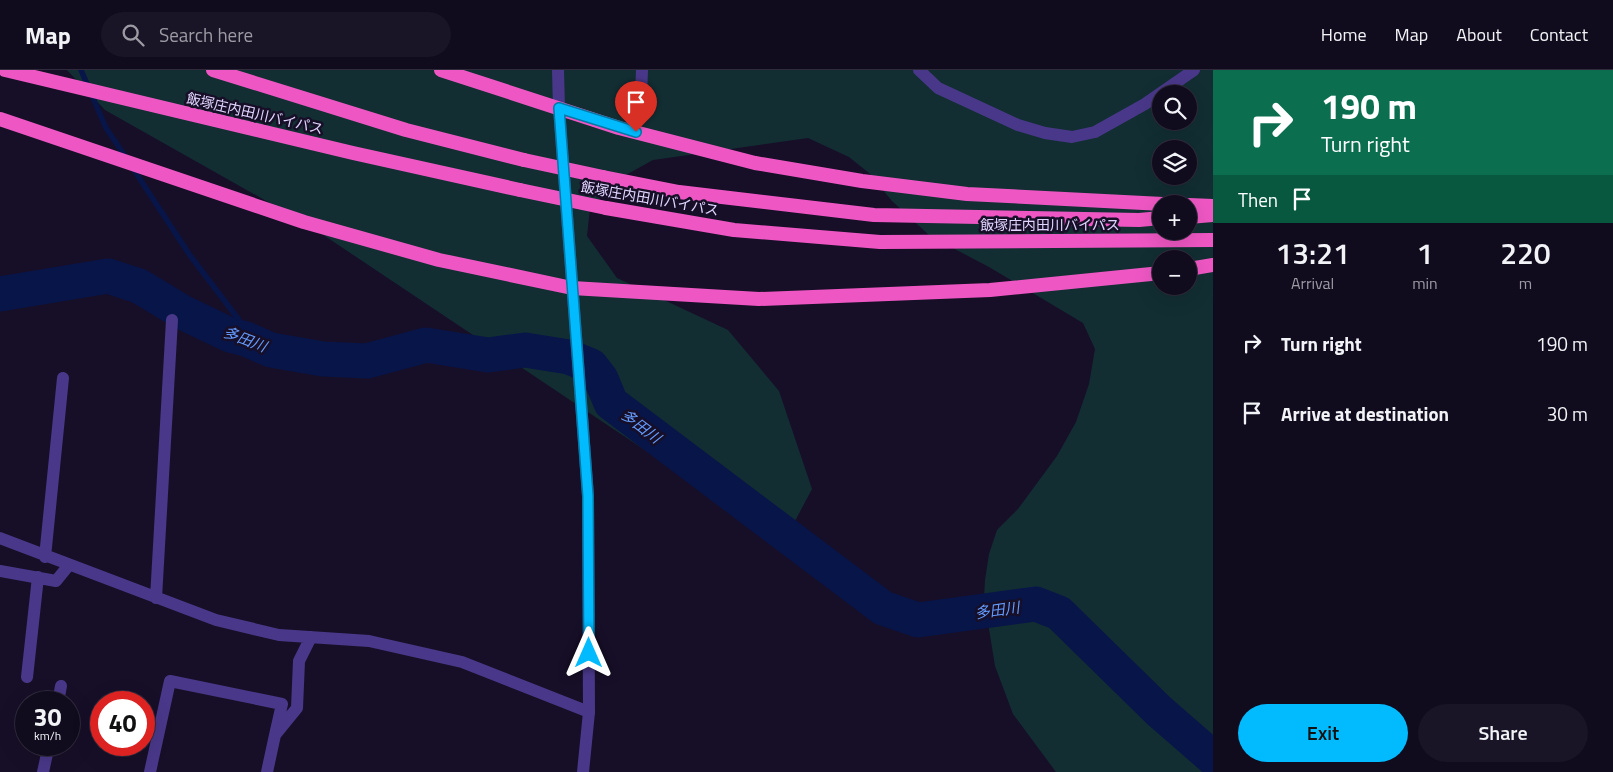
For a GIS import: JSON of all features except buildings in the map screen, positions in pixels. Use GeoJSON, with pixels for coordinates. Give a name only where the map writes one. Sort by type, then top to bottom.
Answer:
{"type":"FeatureCollection","features":[{"type":"Feature","properties":{"kind":"highway","name":"飯塚庄内田川バイパス"},"geometry":{"type":"LineString","coordinates":[[5,70],[353,153],[520,190],[606,208],[734,230],[880,242],[1213,240]]}},
{"type":"Feature","properties":{"kind":"highway","name":"飯塚庄内田川バイパス"},"geometry":{"type":"LineString","coordinates":[[214,70],[406,130],[524,160],[678,192],[874,215],[1152,218]]}},
{"type":"Feature","properties":{"kind":"highway"},"geometry":{"type":"LineString","coordinates":[[441,70],[619,128],[755,163],[862,181],[967,194],[1152,203]]}},
{"type":"Feature","properties":{"kind":"highway"},"geometry":{"type":"LineString","coordinates":[[0,120],[304,222],[440,260],[572,288],[759,299],[990,290],[1152,274]]}},
{"type":"Feature","properties":{"kind":"highway"},"geometry":{"type":"LineString","coordinates":[[1197,205],[1213,206]]}},
{"type":"Feature","properties":{"kind":"highway"},"geometry":{"type":"LineString","coordinates":[[1197,216],[1213,215]]}},
{"type":"Feature","properties":{"kind":"highway"},"geometry":{"type":"LineString","coordinates":[[1197,268],[1213,265]]}},
{"type":"Feature","properties":{"kind":"street"},"geometry":{"type":"LineString","coordinates":[[558,70],[559,108],[588,496],[589,712],[583,772]]}},
{"type":"Feature","properties":{"kind":"street"},"geometry":{"type":"LineString","coordinates":[[641,96],[642,70]]}},
{"type":"Feature","properties":{"kind":"street"},"geometry":{"type":"LineString","coordinates":[[919,70],[938,88],[1018,125],[1045,133],[1072,137],[1095,132],[1145,104],[1194,70]]}},
{"type":"Feature","properties":{"kind":"street"},"geometry":{"type":"LineString","coordinates":[[156,598],[172,320]]}},
{"type":"Feature","properties":{"kind":"street"},"geometry":{"type":"LineString","coordinates":[[45,557],[63,378]]}},
{"type":"Feature","properties":{"kind":"street"},"geometry":{"type":"LineString","coordinates":[[0,538],[45,557],[216,620],[279,635],[369,641],[462,662],[589,712]]}},
{"type":"Feature","properties":{"kind":"street"},"geometry":{"type":"LineString","coordinates":[[0,571],[56,581],[69,565]]}},
{"type":"Feature","properties":{"kind":"street"},"geometry":{"type":"LineString","coordinates":[[27,678],[38,578]]}},
{"type":"Feature","properties":{"kind":"street"},"geometry":{"type":"LineString","coordinates":[[275,735],[297,708],[300,660],[311,638]]}},
{"type":"Feature","properties":{"kind":"street"},"geometry":{"type":"LineString","coordinates":[[150,772],[170,680],[282,704],[267,772]]}},
{"type":"Feature","properties":{"kind":"street"},"geometry":{"type":"LineString","coordinates":[[61,691],[62,686]]}},
{"type":"Feature","properties":{"kind":"street"},"geometry":{"type":"LineString","coordinates":[[43,772],[47,756]]}},
{"type":"Feature","properties":{"kind":"green space"},"geometry":{"type":"Polygon","coordinates":[[[67,70],[1213,70],[1213,772],[1056,772],[1013,714],[995,666],[984,598],[989,554],[997,530],[1018,509],[1057,456],[1076,422],[1089,384],[1095,349],[1083,323],[989,267],[930,236],[892,201],[869,173],[849,157],[808,138],[653,160],[624,176],[590,208],[587,236],[617,278],[728,330],[779,391],[812,489],[795,521],[783,526],[715,497],[307,224],[105,110],[67,70]]]}},
{"type":"Feature","properties":{"kind":"waterway"},"geometry":{"type":"LineString","coordinates":[[81,70],[106,128],[127,159]]}},
{"type":"Feature","properties":{"kind":"waterway"},"geometry":{"type":"LineString","coordinates":[[132,167],[189,254],[239,320],[246,339]]}},
{"type":"Feature","properties":{"kind":"waterway","name":"多田川"},"geometry":{"type":"LineString","coordinates":[[0,294],[108,276],[139,286],[182,312],[230,335],[246,339],[271,350],[323,359],[367,361],[426,345],[488,355],[525,350],[569,357],[591,366],[601,379],[611,403],[883,608],[918,620],[1036,604],[1059,613],[1159,711],[1213,758]]}},
{"type":"Feature","properties":{"kind":"route"},"geometry":{"type":"LineString","coordinates":[[589,653],[588,496],[559,108],[636,132]]}}]}
